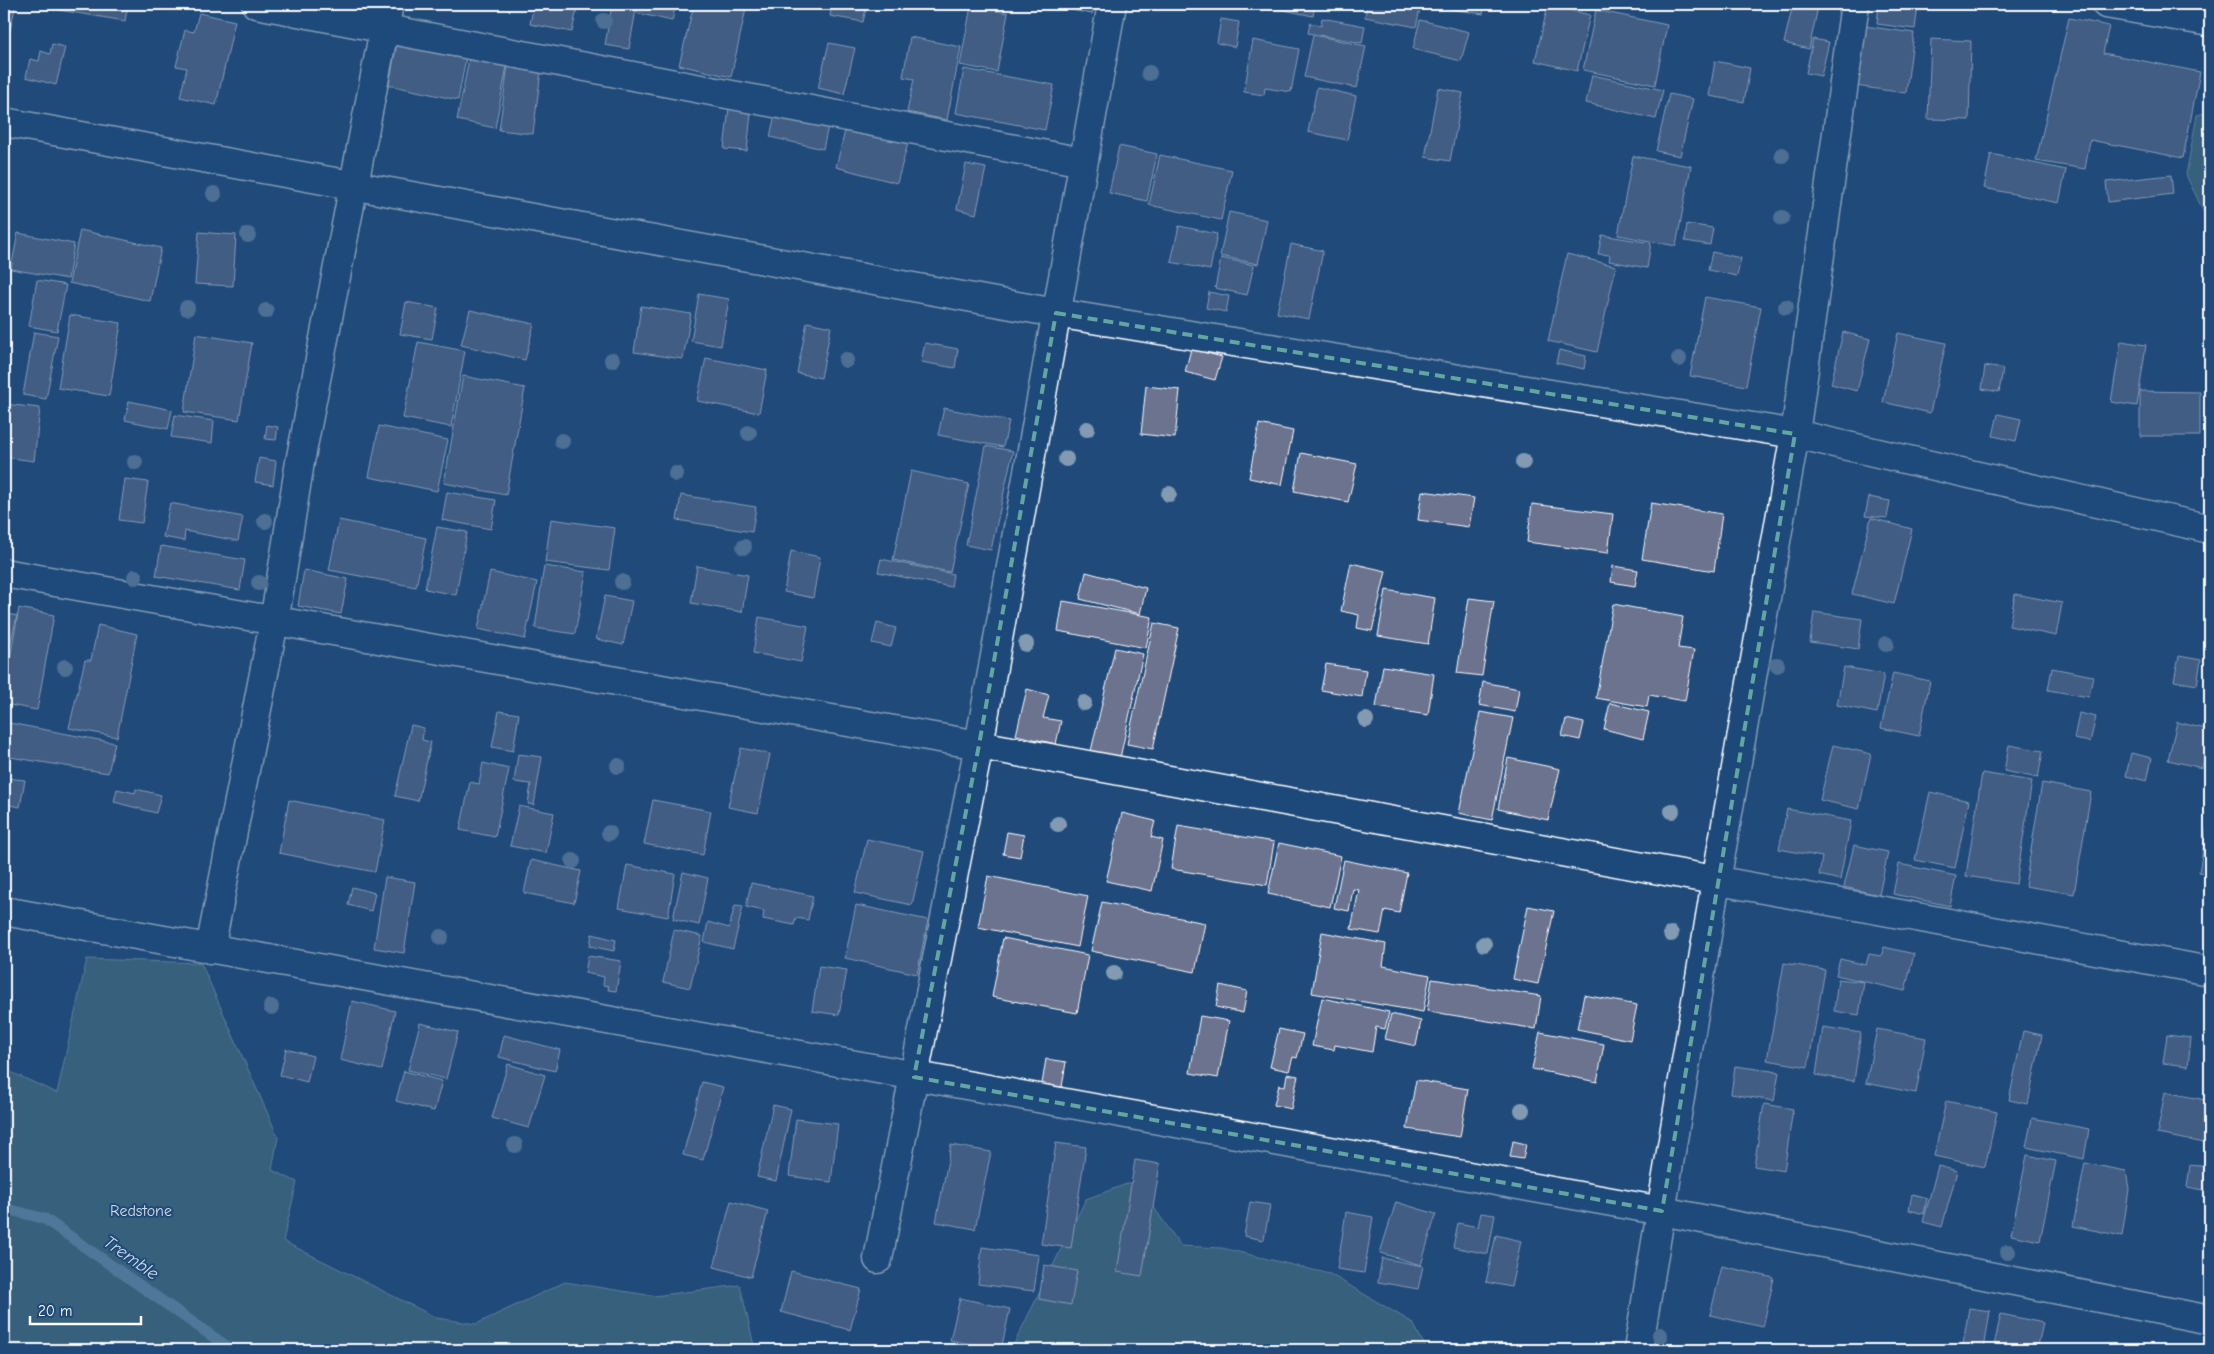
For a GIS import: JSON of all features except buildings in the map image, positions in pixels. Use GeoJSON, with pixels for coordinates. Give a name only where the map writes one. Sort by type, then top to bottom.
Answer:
{"type":"FeatureCollection","features":[{"type":"Feature","properties":{"kind":"street"},"geometry":{"type":"LineString","coordinates":[[256,4],[387,17],[1084,162]]}},
{"type":"Feature","properties":{"kind":"street"},"geometry":{"type":"LineString","coordinates":[[878,1259],[979,745],[1112,4]]}},
{"type":"Feature","properties":{"kind":"street"},"geometry":{"type":"LineString","coordinates":[[1638,1350],[1716,881],[1795,434],[1854,4]]}},
{"type":"Feature","properties":{"kind":"street"},"geometry":{"type":"LineString","coordinates":[[2106,4],[2210,22]]}},
{"type":"Feature","properties":{"kind":"street"},"geometry":{"type":"LineString","coordinates":[[210,949],[274,622],[300,462],[387,17]]}},
{"type":"Feature","properties":{"kind":"street"},"geometry":{"type":"LineString","coordinates":[[4,122],[1056,313],[1795,434],[2210,529]]}},
{"type":"Feature","properties":{"kind":"street"},"geometry":{"type":"LineString","coordinates":[[4,573],[979,745],[2210,971]]}},
{"type":"Feature","properties":{"kind":"street"},"geometry":{"type":"LineString","coordinates":[[4,911],[1662,1211],[2210,1320]]}},
{"type":"Feature","properties":{"kind":"highlighted area"},"geometry":{"type":"Polygon","coordinates":[[[1056,313],[1795,434],[1662,1211],[914,1077],[979,745],[1056,313]]]}},
{"type":"Feature","properties":{"kind":"green space"},"geometry":{"type":"Polygon","coordinates":[[[2210,112],[2210,225],[2186,175],[2197,115],[2210,112]]]}},
{"type":"Feature","properties":{"kind":"green space","name":"Redstone"},"geometry":{"type":"Polygon","coordinates":[[[87,959],[201,963],[278,1137],[272,1170],[297,1182],[283,1241],[437,1318],[476,1324],[565,1282],[654,1296],[740,1285],[755,1350],[4,1350],[4,1069],[57,1093],[87,959]]]}},
{"type":"Feature","properties":{"kind":"green space"},"geometry":{"type":"Polygon","coordinates":[[[1135,1181],[1181,1246],[1222,1248],[1330,1274],[1413,1323],[1427,1350],[1011,1350],[1086,1199],[1135,1181]]]}},
{"type":"Feature","properties":{"kind":"waterway","name":"Tremble"},"geometry":{"type":"LineString","coordinates":[[4,1208],[45,1219],[232,1350]]}}]}
